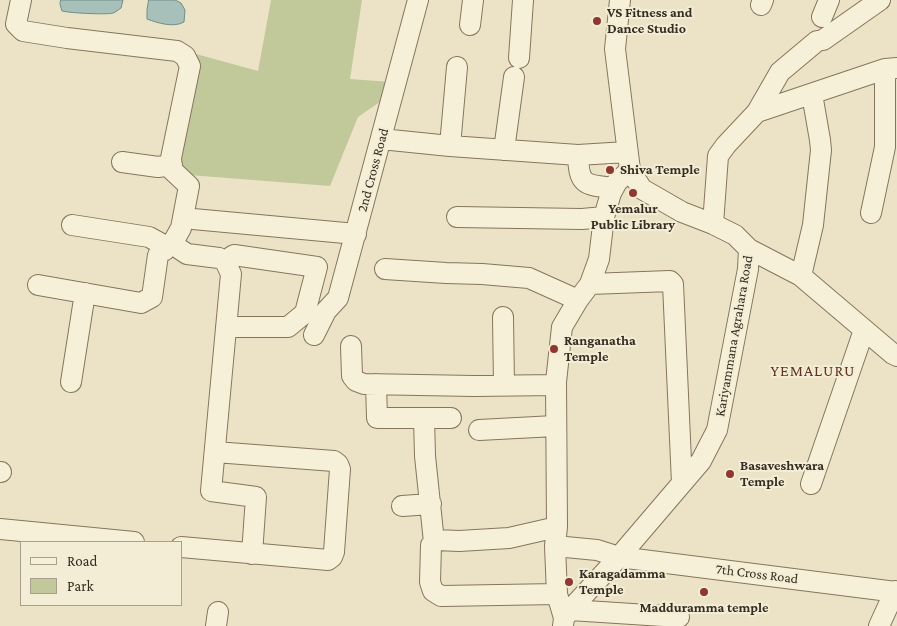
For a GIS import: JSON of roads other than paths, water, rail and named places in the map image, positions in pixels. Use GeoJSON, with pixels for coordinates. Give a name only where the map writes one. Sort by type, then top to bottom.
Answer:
{"type":"FeatureCollection","features":[{"type":"Feature","properties":{"kind":"street"},"geometry":{"type":"LineString","coordinates":[[21,0],[16,24],[23,31],[178,51],[185,56],[190,66],[171,158],[172,170],[189,186],[181,228],[168,247],[158,255],[152,297],[141,303],[38,285]]}},
{"type":"Feature","properties":{"kind":"street","name":"2nd Cross Road"},"geometry":{"type":"LineString","coordinates":[[314,335],[326,311],[338,298],[418,0]]}},
{"type":"Feature","properties":{"kind":"street"},"geometry":{"type":"LineString","coordinates":[[470,25],[473,0]]}},
{"type":"Feature","properties":{"kind":"street"},"geometry":{"type":"LineString","coordinates":[[519,58],[523,0]]}},
{"type":"Feature","properties":{"kind":"street","name":"Kariyammana Agrahara Road"},"geometry":{"type":"LineString","coordinates":[[566,618],[702,461],[718,430],[748,269],[749,249],[735,235],[682,212],[642,189],[629,161],[615,50],[620,0]]}},
{"type":"Feature","properties":{"kind":"street"},"geometry":{"type":"LineString","coordinates":[[713,224],[718,156],[757,112],[780,72],[817,41],[823,40],[880,0]]}},
{"type":"Feature","properties":{"kind":"street"},"geometry":{"type":"LineString","coordinates":[[450,146],[457,67]]}},
{"type":"Feature","properties":{"kind":"street"},"geometry":{"type":"LineString","coordinates":[[757,112],[891,69],[884,147],[871,213]]}},
{"type":"Feature","properties":{"kind":"street"},"geometry":{"type":"LineString","coordinates":[[504,150],[514,77]]}},
{"type":"Feature","properties":{"kind":"street"},"geometry":{"type":"LineString","coordinates":[[800,276],[812,225],[821,150],[812,94]]}},
{"type":"Feature","properties":{"kind":"street"},"geometry":{"type":"LineString","coordinates":[[381,139],[629,161],[613,188],[604,217],[599,259],[590,284],[562,327],[556,385],[555,426],[557,594],[566,618],[679,617]]}},
{"type":"Feature","properties":{"kind":"street"},"geometry":{"type":"LineString","coordinates":[[578,155],[579,171],[582,180],[590,184],[613,188]]}},
{"type":"Feature","properties":{"kind":"street"},"geometry":{"type":"LineString","coordinates":[[122,162],[158,167],[172,165]]}},
{"type":"Feature","properties":{"kind":"street"},"geometry":{"type":"LineString","coordinates":[[456,218],[582,219],[604,217]]}},
{"type":"Feature","properties":{"kind":"street"},"geometry":{"type":"LineString","coordinates":[[193,219],[356,234]]}},
{"type":"Feature","properties":{"kind":"street"},"geometry":{"type":"LineString","coordinates":[[72,225],[149,237],[187,254],[219,258],[225,261],[231,274],[211,491],[256,497],[252,554]]}},
{"type":"Feature","properties":{"kind":"street"},"geometry":{"type":"LineString","coordinates":[[749,249],[800,276],[864,330],[896,351]]}},
{"type":"Feature","properties":{"kind":"street"},"geometry":{"type":"LineString","coordinates":[[225,261],[234,255],[317,267],[305,313],[288,327],[226,327]]}},
{"type":"Feature","properties":{"kind":"street"},"geometry":{"type":"LineString","coordinates":[[385,269],[528,278],[578,300]]}},
{"type":"Feature","properties":{"kind":"street"},"geometry":{"type":"LineString","coordinates":[[590,284],[670,280],[673,284],[682,483]]}},
{"type":"Feature","properties":{"kind":"street"},"geometry":{"type":"LineString","coordinates":[[71,382],[85,293]]}},
{"type":"Feature","properties":{"kind":"street"},"geometry":{"type":"LineString","coordinates":[[502,317],[504,385]]}},
{"type":"Feature","properties":{"kind":"street"},"geometry":{"type":"LineString","coordinates":[[811,484],[864,330]]}},
{"type":"Feature","properties":{"kind":"street"},"geometry":{"type":"LineString","coordinates":[[351,346],[352,376],[356,381],[364,384],[556,385]]}},
{"type":"Feature","properties":{"kind":"street"},"geometry":{"type":"LineString","coordinates":[[376,384],[377,418],[451,418]]}},
{"type":"Feature","properties":{"kind":"street"},"geometry":{"type":"LineString","coordinates":[[424,418],[425,456],[434,542],[432,545],[430,582],[433,591],[441,596],[557,594]]}},
{"type":"Feature","properties":{"kind":"street"},"geometry":{"type":"LineString","coordinates":[[479,430],[555,426]]}},
{"type":"Feature","properties":{"kind":"street"},"geometry":{"type":"LineString","coordinates":[[182,547],[328,560],[334,552],[340,469],[338,464],[334,461],[214,452]]}},
{"type":"Feature","properties":{"kind":"street"},"geometry":{"type":"LineString","coordinates":[[402,506],[431,504]]}},
{"type":"Feature","properties":{"kind":"street"},"geometry":{"type":"LineString","coordinates":[[0,529],[124,541]]}},
{"type":"Feature","properties":{"kind":"street","name":"7th Cross Road"},"geometry":{"type":"LineString","coordinates":[[434,542],[436,540],[459,541],[556,537],[619,556],[896,592],[879,626]]}},
{"type":"Feature","properties":{"kind":"water"},"geometry":{"type":"Polygon","coordinates":[[[61,0],[123,0],[121,8],[117,11],[103,14],[62,11],[61,0]]]}},
{"type":"Feature","properties":{"kind":"water"},"geometry":{"type":"Polygon","coordinates":[[[149,0],[175,0],[181,3],[185,10],[184,22],[170,25],[147,19],[149,0]]]}},
{"type":"Feature","properties":{"kind":"place","name":"VS Fitness and Dance Studio"},"geometry":{"type":"Point","coordinates":[597,21]}},
{"type":"Feature","properties":{"kind":"place","name":"Shiva Temple"},"geometry":{"type":"Point","coordinates":[610,170]}},
{"type":"Feature","properties":{"kind":"place","name":"Yemalur Public Library"},"geometry":{"type":"Point","coordinates":[633,193]}},
{"type":"Feature","properties":{"kind":"place","name":"Ranganatha Temple"},"geometry":{"type":"Point","coordinates":[554,349]}},
{"type":"Feature","properties":{"kind":"place","name":"Basaveshwara Temple"},"geometry":{"type":"Point","coordinates":[730,474]}},
{"type":"Feature","properties":{"kind":"place","name":"Karagadamma Temple"},"geometry":{"type":"Point","coordinates":[569,582]}},
{"type":"Feature","properties":{"kind":"place","name":"Madduramma temple"},"geometry":{"type":"Point","coordinates":[704,592]}},
{"type":"Feature","properties":{"kind":"district","name":"YEMALURU"},"geometry":{"type":"Point","coordinates":[813,371]}}]}
